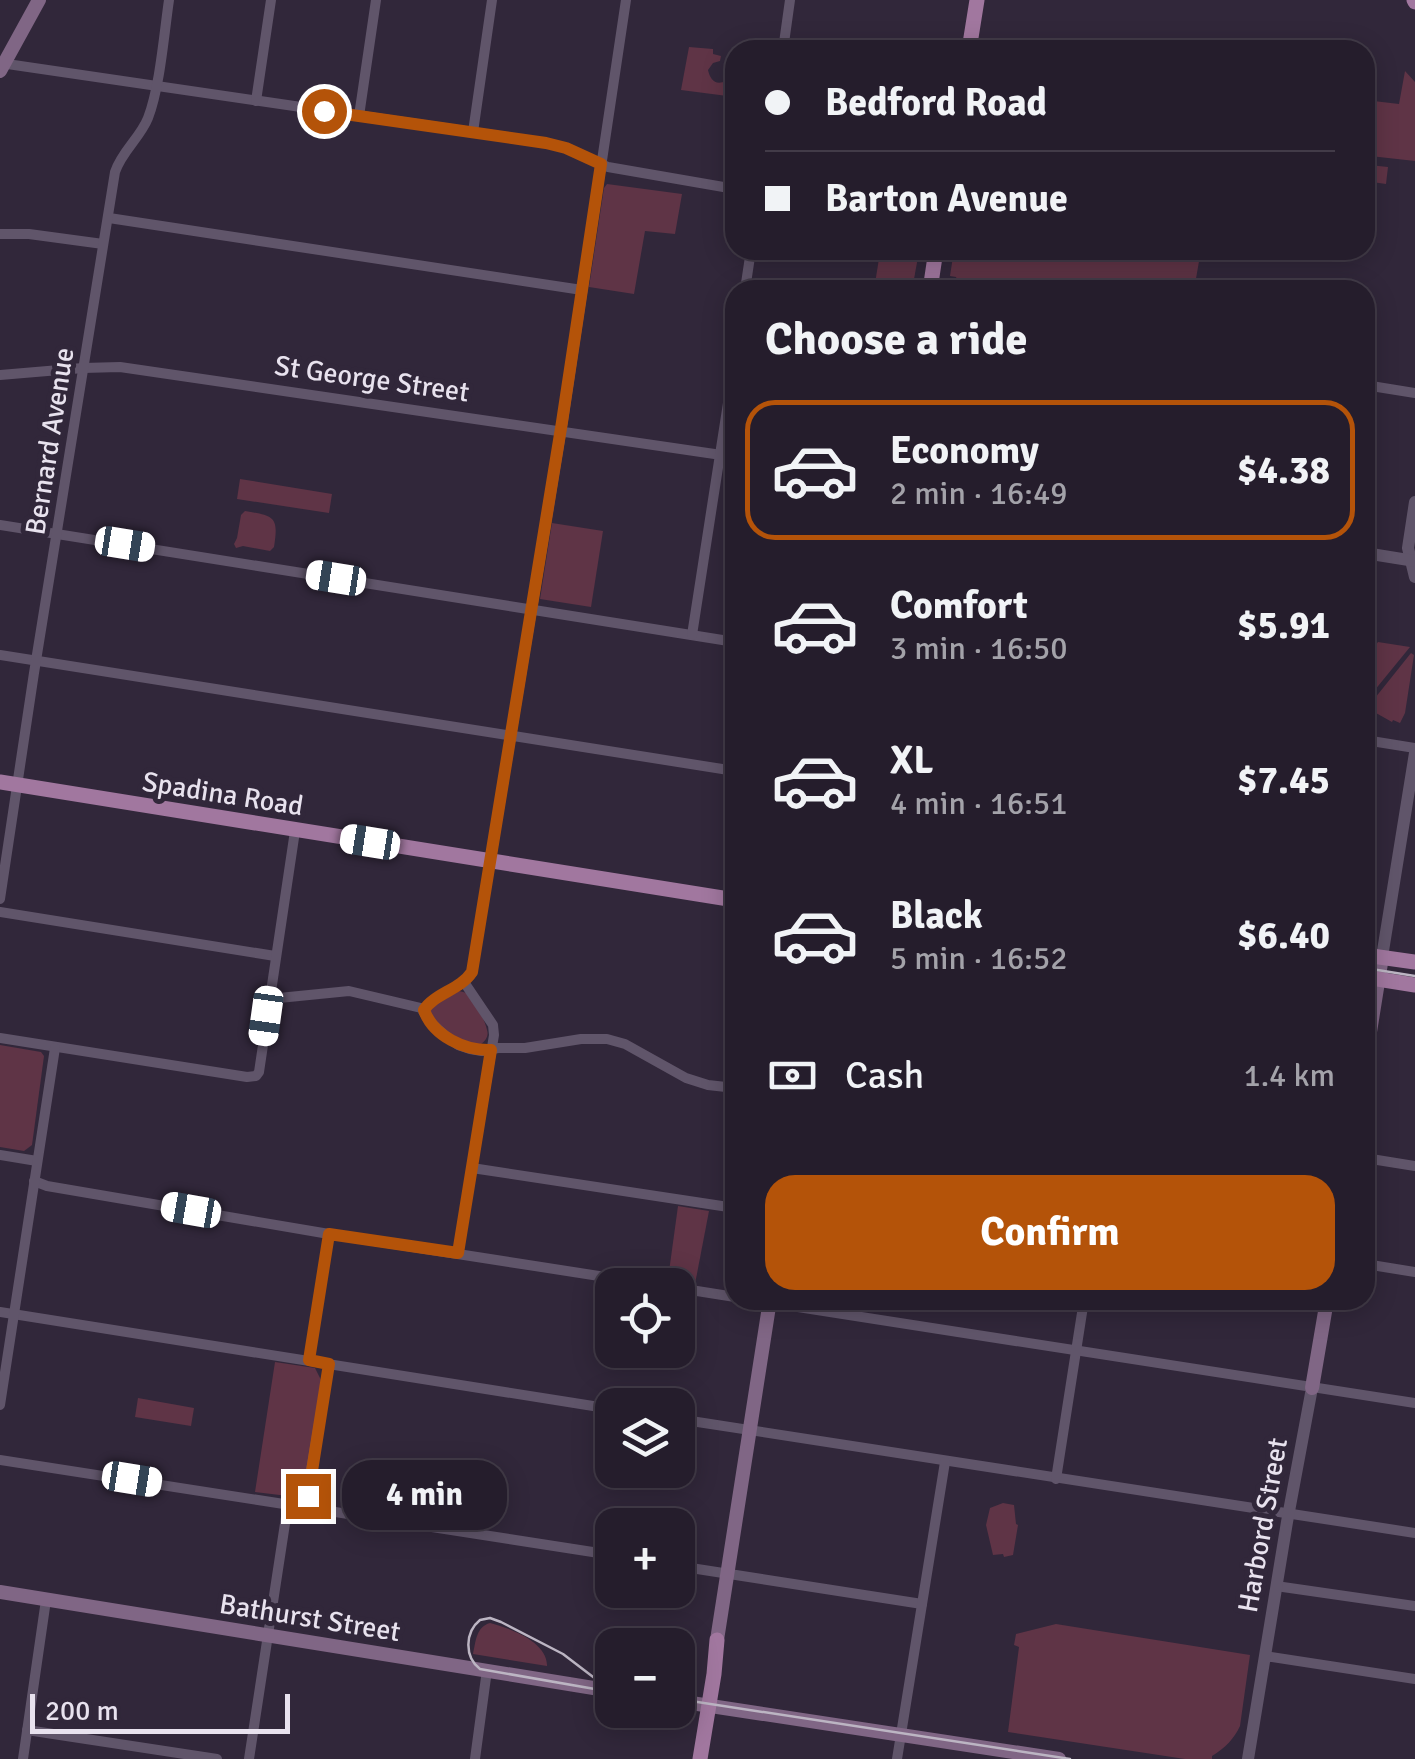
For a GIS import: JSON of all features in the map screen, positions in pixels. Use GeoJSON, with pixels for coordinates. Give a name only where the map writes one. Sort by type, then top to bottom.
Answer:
{"type":"FeatureCollection","features":[{"type":"Feature","properties":{"kind":"main road"},"geometry":{"type":"LineString","coordinates":[[2,66],[39,0]]}},
{"type":"Feature","properties":{"kind":"main road"},"geometry":{"type":"LineString","coordinates":[[971,40],[978,0]]}},
{"type":"Feature","properties":{"kind":"main road","name":"Spadina Road"},"geometry":{"type":"LineString","coordinates":[[0,782],[725,898]]}},
{"type":"Feature","properties":{"kind":"main road"},"geometry":{"type":"LineString","coordinates":[[1375,956],[1415,962]]}},
{"type":"Feature","properties":{"kind":"main road"},"geometry":{"type":"LineString","coordinates":[[1375,972],[1382,957]]}},
{"type":"Feature","properties":{"kind":"main road"},"geometry":{"type":"LineString","coordinates":[[1375,978],[1415,985]]}},
{"type":"Feature","properties":{"kind":"main road"},"geometry":{"type":"LineString","coordinates":[[700,1759],[769,1310]]}},
{"type":"Feature","properties":{"kind":"main road","name":"Harbord Street"},"geometry":{"type":"LineString","coordinates":[[1312,1388],[1325,1310]]}},
{"type":"Feature","properties":{"kind":"main road","name":"Bathurst Street"},"geometry":{"type":"LineString","coordinates":[[0,1592],[595,1687]]}},
{"type":"Feature","properties":{"kind":"main road"},"geometry":{"type":"LineString","coordinates":[[695,1704],[1059,1759]]}},
{"type":"Feature","properties":{"kind":"street","name":"Bernard Avenue"},"geometry":{"type":"LineString","coordinates":[[0,899],[117,166],[147,120],[169,0]]}},
{"type":"Feature","properties":{"kind":"street"},"geometry":{"type":"LineString","coordinates":[[256,100],[271,0]]}},
{"type":"Feature","properties":{"kind":"street"},"geometry":{"type":"LineString","coordinates":[[359,116],[376,0]]}},
{"type":"Feature","properties":{"kind":"street"},"geometry":{"type":"LineString","coordinates":[[473,132],[492,0]]}},
{"type":"Feature","properties":{"kind":"street"},"geometry":{"type":"LineString","coordinates":[[626,0],[561,431],[472,972],[464,982],[428,1003],[424,1016],[458,1046],[491,1050],[608,1039],[625,1044],[686,1078],[725,1087]]}},
{"type":"Feature","properties":{"kind":"street"},"geometry":{"type":"LineString","coordinates":[[784,40],[790,0]]}},
{"type":"Feature","properties":{"kind":"street"},"geometry":{"type":"LineString","coordinates":[[2,66],[546,143],[633,173],[725,187]]}},
{"type":"Feature","properties":{"kind":"street"},"geometry":{"type":"LineString","coordinates":[[108,218],[582,290]]}},
{"type":"Feature","properties":{"kind":"street"},"geometry":{"type":"LineString","coordinates":[[0,234],[104,244]]}},
{"type":"Feature","properties":{"kind":"street","name":"St George Street"},"geometry":{"type":"LineString","coordinates":[[0,375],[120,367],[725,455]]}},
{"type":"Feature","properties":{"kind":"street"},"geometry":{"type":"LineString","coordinates":[[1375,387],[1415,393]]}},
{"type":"Feature","properties":{"kind":"street"},"geometry":{"type":"LineString","coordinates":[[692,635],[725,422]]}},
{"type":"Feature","properties":{"kind":"street"},"geometry":{"type":"LineString","coordinates":[[1415,502],[1408,548],[1415,578]]}},
{"type":"Feature","properties":{"kind":"street"},"geometry":{"type":"LineString","coordinates":[[0,525],[725,640]]}},
{"type":"Feature","properties":{"kind":"street"},"geometry":{"type":"LineString","coordinates":[[1375,554],[1413,561]]}},
{"type":"Feature","properties":{"kind":"street"},"geometry":{"type":"LineString","coordinates":[[0,654],[725,769]]}},
{"type":"Feature","properties":{"kind":"street"},"geometry":{"type":"LineString","coordinates":[[1375,742],[1415,751],[1382,957]]}},
{"type":"Feature","properties":{"kind":"street"},"geometry":{"type":"LineString","coordinates":[[0,1038],[252,1077],[259,1072],[296,830]]}},
{"type":"Feature","properties":{"kind":"street"},"geometry":{"type":"LineString","coordinates":[[0,912],[275,956]]}},
{"type":"Feature","properties":{"kind":"street"},"geometry":{"type":"LineString","coordinates":[[458,1253],[494,1035],[492,1025],[464,982]]}},
{"type":"Feature","properties":{"kind":"street"},"geometry":{"type":"LineString","coordinates":[[269,999],[349,992],[424,1010]]}},
{"type":"Feature","properties":{"kind":"street"},"geometry":{"type":"LineString","coordinates":[[0,1405],[55,1048]]}},
{"type":"Feature","properties":{"kind":"street"},"geometry":{"type":"LineString","coordinates":[[0,1155],[36,1161]]}},
{"type":"Feature","properties":{"kind":"street"},"geometry":{"type":"LineString","coordinates":[[1375,1160],[1415,1166]]}},
{"type":"Feature","properties":{"kind":"street"},"geometry":{"type":"LineString","coordinates":[[472,1168],[725,1206]]}},
{"type":"Feature","properties":{"kind":"street"},"geometry":{"type":"LineString","coordinates":[[34,1181],[329,1234],[595,1275]]}},
{"type":"Feature","properties":{"kind":"street"},"geometry":{"type":"LineString","coordinates":[[309,1360],[329,1234]]}},
{"type":"Feature","properties":{"kind":"street"},"geometry":{"type":"LineString","coordinates":[[1375,1266],[1415,1272]]}},
{"type":"Feature","properties":{"kind":"street"},"geometry":{"type":"LineString","coordinates":[[695,1291],[725,1295]]}},
{"type":"Feature","properties":{"kind":"street"},"geometry":{"type":"LineString","coordinates":[[827,1310],[1415,1403]]}},
{"type":"Feature","properties":{"kind":"street"},"geometry":{"type":"LineString","coordinates":[[1056,1479],[1082,1310]]}},
{"type":"Feature","properties":{"kind":"street"},"geometry":{"type":"LineString","coordinates":[[0,1312],[595,1406]]}},
{"type":"Feature","properties":{"kind":"street"},"geometry":{"type":"LineString","coordinates":[[305,1506],[329,1364]]}},
{"type":"Feature","properties":{"kind":"street","name":"Harbord Street"},"geometry":{"type":"LineString","coordinates":[[1248,1759],[1312,1388]]}},
{"type":"Feature","properties":{"kind":"street"},"geometry":{"type":"LineString","coordinates":[[695,1422],[1415,1533]]}},
{"type":"Feature","properties":{"kind":"street"},"geometry":{"type":"LineString","coordinates":[[0,1460],[595,1552]]}},
{"type":"Feature","properties":{"kind":"street"},"geometry":{"type":"LineString","coordinates":[[897,1759],[945,1462]]}},
{"type":"Feature","properties":{"kind":"street"},"geometry":{"type":"LineString","coordinates":[[249,1759],[288,1504]]}},
{"type":"Feature","properties":{"kind":"street"},"geometry":{"type":"LineString","coordinates":[[695,1569],[922,1604]]}},
{"type":"Feature","properties":{"kind":"street"},"geometry":{"type":"LineString","coordinates":[[1276,1586],[1415,1606]]}},
{"type":"Feature","properties":{"kind":"street"},"geometry":{"type":"LineString","coordinates":[[23,1759],[46,1600]]}},
{"type":"Feature","properties":{"kind":"street"},"geometry":{"type":"LineString","coordinates":[[1265,1656],[1415,1679]]}},
{"type":"Feature","properties":{"kind":"street"},"geometry":{"type":"LineString","coordinates":[[475,1759],[487,1670]]}},
{"type":"Feature","properties":{"kind":"street"},"geometry":{"type":"LineString","coordinates":[[28,1730],[217,1759]]}},
{"type":"Feature","properties":{"kind":"shaded area"},"geometry":{"type":"Polygon","coordinates":[[[689,47],[713,49],[713,54],[721,56],[708,70],[714,81],[725,81],[725,96],[681,90],[689,47]]]}},
{"type":"Feature","properties":{"kind":"shaded area"},"geometry":{"type":"Polygon","coordinates":[[[1405,71],[1415,82],[1415,161],[1375,157],[1375,101],[1399,104],[1405,71]]]}},
{"type":"Feature","properties":{"kind":"shaded area"},"geometry":{"type":"Polygon","coordinates":[[[1375,166],[1388,167],[1386,184],[1375,182],[1375,166]]]}},
{"type":"Feature","properties":{"kind":"shaded area"},"geometry":{"type":"Polygon","coordinates":[[[607,184],[682,194],[675,234],[645,231],[634,294],[589,287],[607,184]]]}},
{"type":"Feature","properties":{"kind":"shaded area"},"geometry":{"type":"Polygon","coordinates":[[[879,260],[917,260],[914,280],[876,280],[879,260]]]}},
{"type":"Feature","properties":{"kind":"shaded area"},"geometry":{"type":"Polygon","coordinates":[[[952,260],[1199,260],[1196,280],[957,280],[950,276],[952,260]]]}},
{"type":"Feature","properties":{"kind":"shaded area"},"geometry":{"type":"Polygon","coordinates":[[[240,479],[332,494],[329,513],[237,499],[240,479]]]}},
{"type":"Feature","properties":{"kind":"shaded area"},"geometry":{"type":"Polygon","coordinates":[[[245,511],[262,514],[275,523],[274,547],[270,551],[236,548],[245,511]]]}},
{"type":"Feature","properties":{"kind":"shaded area"},"geometry":{"type":"Polygon","coordinates":[[[552,523],[603,531],[591,607],[540,599],[552,523]]]}},
{"type":"Feature","properties":{"kind":"shaded area"},"geometry":{"type":"Polygon","coordinates":[[[1378,642],[1410,647],[1375,690],[1378,642]]]}},
{"type":"Feature","properties":{"kind":"shaded area"},"geometry":{"type":"Polygon","coordinates":[[[1411,653],[1414,655],[1400,723],[1375,712],[1375,698],[1411,653]]]}},
{"type":"Feature","properties":{"kind":"shaded area"},"geometry":{"type":"Polygon","coordinates":[[[459,991],[467,993],[484,1021],[488,1034],[481,1044],[461,1042],[432,1018],[433,1005],[459,991]]]}},
{"type":"Feature","properties":{"kind":"shaded area"},"geometry":{"type":"Polygon","coordinates":[[[0,1045],[41,1052],[44,1056],[32,1145],[24,1151],[0,1147],[0,1045]]]}},
{"type":"Feature","properties":{"kind":"shaded area"},"geometry":{"type":"Polygon","coordinates":[[[678,1206],[709,1211],[695,1284],[695,1268],[670,1268],[678,1206]]]}},
{"type":"Feature","properties":{"kind":"shaded area"},"geometry":{"type":"Polygon","coordinates":[[[275,1362],[315,1368],[321,1380],[304,1488],[296,1497],[255,1492],[275,1362]]]}},
{"type":"Feature","properties":{"kind":"shaded area"},"geometry":{"type":"Polygon","coordinates":[[[138,1398],[194,1408],[191,1426],[135,1417],[138,1398]]]}},
{"type":"Feature","properties":{"kind":"shaded area"},"geometry":{"type":"Polygon","coordinates":[[[1003,1503],[1014,1505],[1018,1525],[1013,1555],[1004,1557],[993,1555],[986,1525],[990,1508],[1003,1503]]]}},
{"type":"Feature","properties":{"kind":"shaded area"},"geometry":{"type":"Polygon","coordinates":[[[490,1623],[535,1643],[546,1657],[547,1666],[473,1654],[479,1631],[490,1623]]]}},
{"type":"Feature","properties":{"kind":"shaded area"},"geometry":{"type":"Polygon","coordinates":[[[1056,1624],[1250,1655],[1238,1731],[1212,1759],[1185,1759],[1008,1732],[1019,1647],[1014,1645],[1016,1634],[1056,1624]]]}},
{"type":"Feature","properties":{"kind":"tram line"},"geometry":{"type":"LineString","coordinates":[[1375,970],[1415,976]]}},
{"type":"Feature","properties":{"kind":"tram line"},"geometry":{"type":"LineString","coordinates":[[595,1678],[563,1654],[501,1622],[480,1620],[471,1631],[469,1651],[480,1669],[595,1689]]}},
{"type":"Feature","properties":{"kind":"tram line"},"geometry":{"type":"LineString","coordinates":[[695,1702],[1070,1759]]}},
{"type":"Feature","properties":{"kind":"route"},"geometry":{"type":"LineString","coordinates":[[308,1496],[329,1364],[309,1360],[329,1234],[458,1253],[491,1050],[458,1046],[424,1016],[424,1010],[428,1003],[468,979],[472,972],[601,164],[546,143],[324,111]]}}]}
